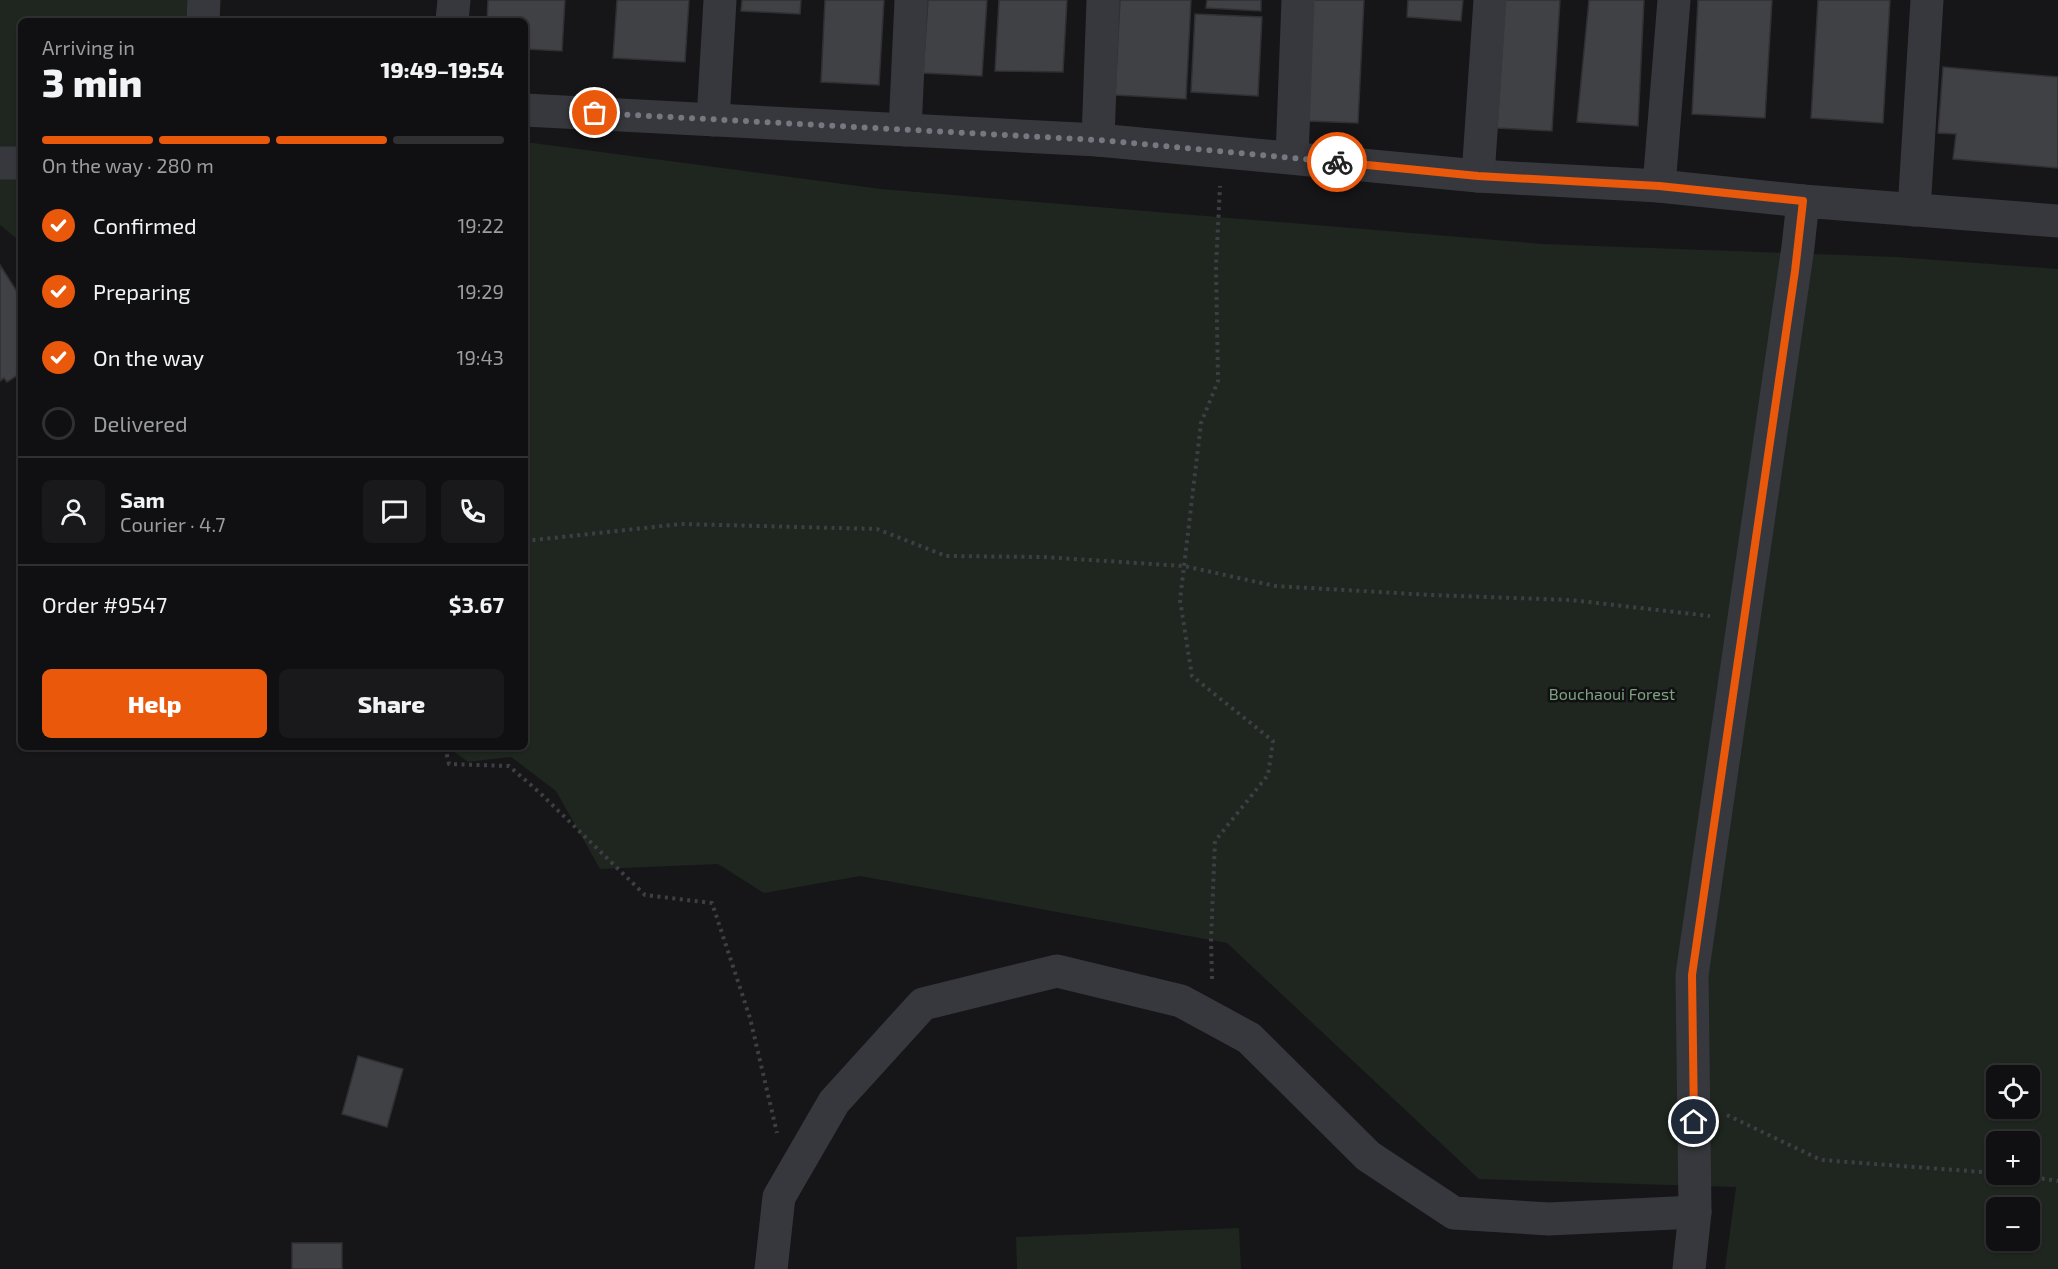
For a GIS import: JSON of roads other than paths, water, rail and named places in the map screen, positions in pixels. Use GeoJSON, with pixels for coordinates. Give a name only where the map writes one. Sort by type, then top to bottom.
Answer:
{"type":"FeatureCollection","features":[{"type":"Feature","properties":{"kind":"street"},"geometry":{"type":"LineString","coordinates":[[203,18],[204,0]]}},
{"type":"Feature","properties":{"kind":"street"},"geometry":{"type":"LineString","coordinates":[[452,18],[454,0]]}},
{"type":"Feature","properties":{"kind":"street"},"geometry":{"type":"LineString","coordinates":[[713,120],[720,0]]}},
{"type":"Feature","properties":{"kind":"street"},"geometry":{"type":"LineString","coordinates":[[905,130],[911,0]]}},
{"type":"Feature","properties":{"kind":"street"},"geometry":{"type":"LineString","coordinates":[[1098,140],[1103,0]]}},
{"type":"Feature","properties":{"kind":"street"},"geometry":{"type":"LineString","coordinates":[[1292,157],[1298,0]]}},
{"type":"Feature","properties":{"kind":"street"},"geometry":{"type":"LineString","coordinates":[[1478,176],[1490,0]]}},
{"type":"Feature","properties":{"kind":"street"},"geometry":{"type":"LineString","coordinates":[[1659,186],[1674,0]]}},
{"type":"Feature","properties":{"kind":"street"},"geometry":{"type":"LineString","coordinates":[[1914,210],[1927,0]]}},
{"type":"Feature","properties":{"kind":"street"},"geometry":{"type":"LineString","coordinates":[[528,110],[1098,140],[1478,176],[1659,186],[1803,201],[2058,221]]}},
{"type":"Feature","properties":{"kind":"street"},"geometry":{"type":"LineString","coordinates":[[0,163],[18,163]]}},
{"type":"Feature","properties":{"kind":"street"},"geometry":{"type":"LineString","coordinates":[[1689,1269],[1695,1212],[1692,975],[1795,271],[1803,201]]}},
{"type":"Feature","properties":{"kind":"street"},"geometry":{"type":"LineString","coordinates":[[771,1269],[779,1197],[834,1102],[923,1004],[1057,971],[1181,1001],[1249,1038],[1368,1156],[1454,1213],[1549,1219],[1695,1212]]}},
{"type":"Feature","properties":{"kind":"park label","name":"Bouchaoui Forest"},"geometry":{"type":"Point","coordinates":[1612,694]}}]}
